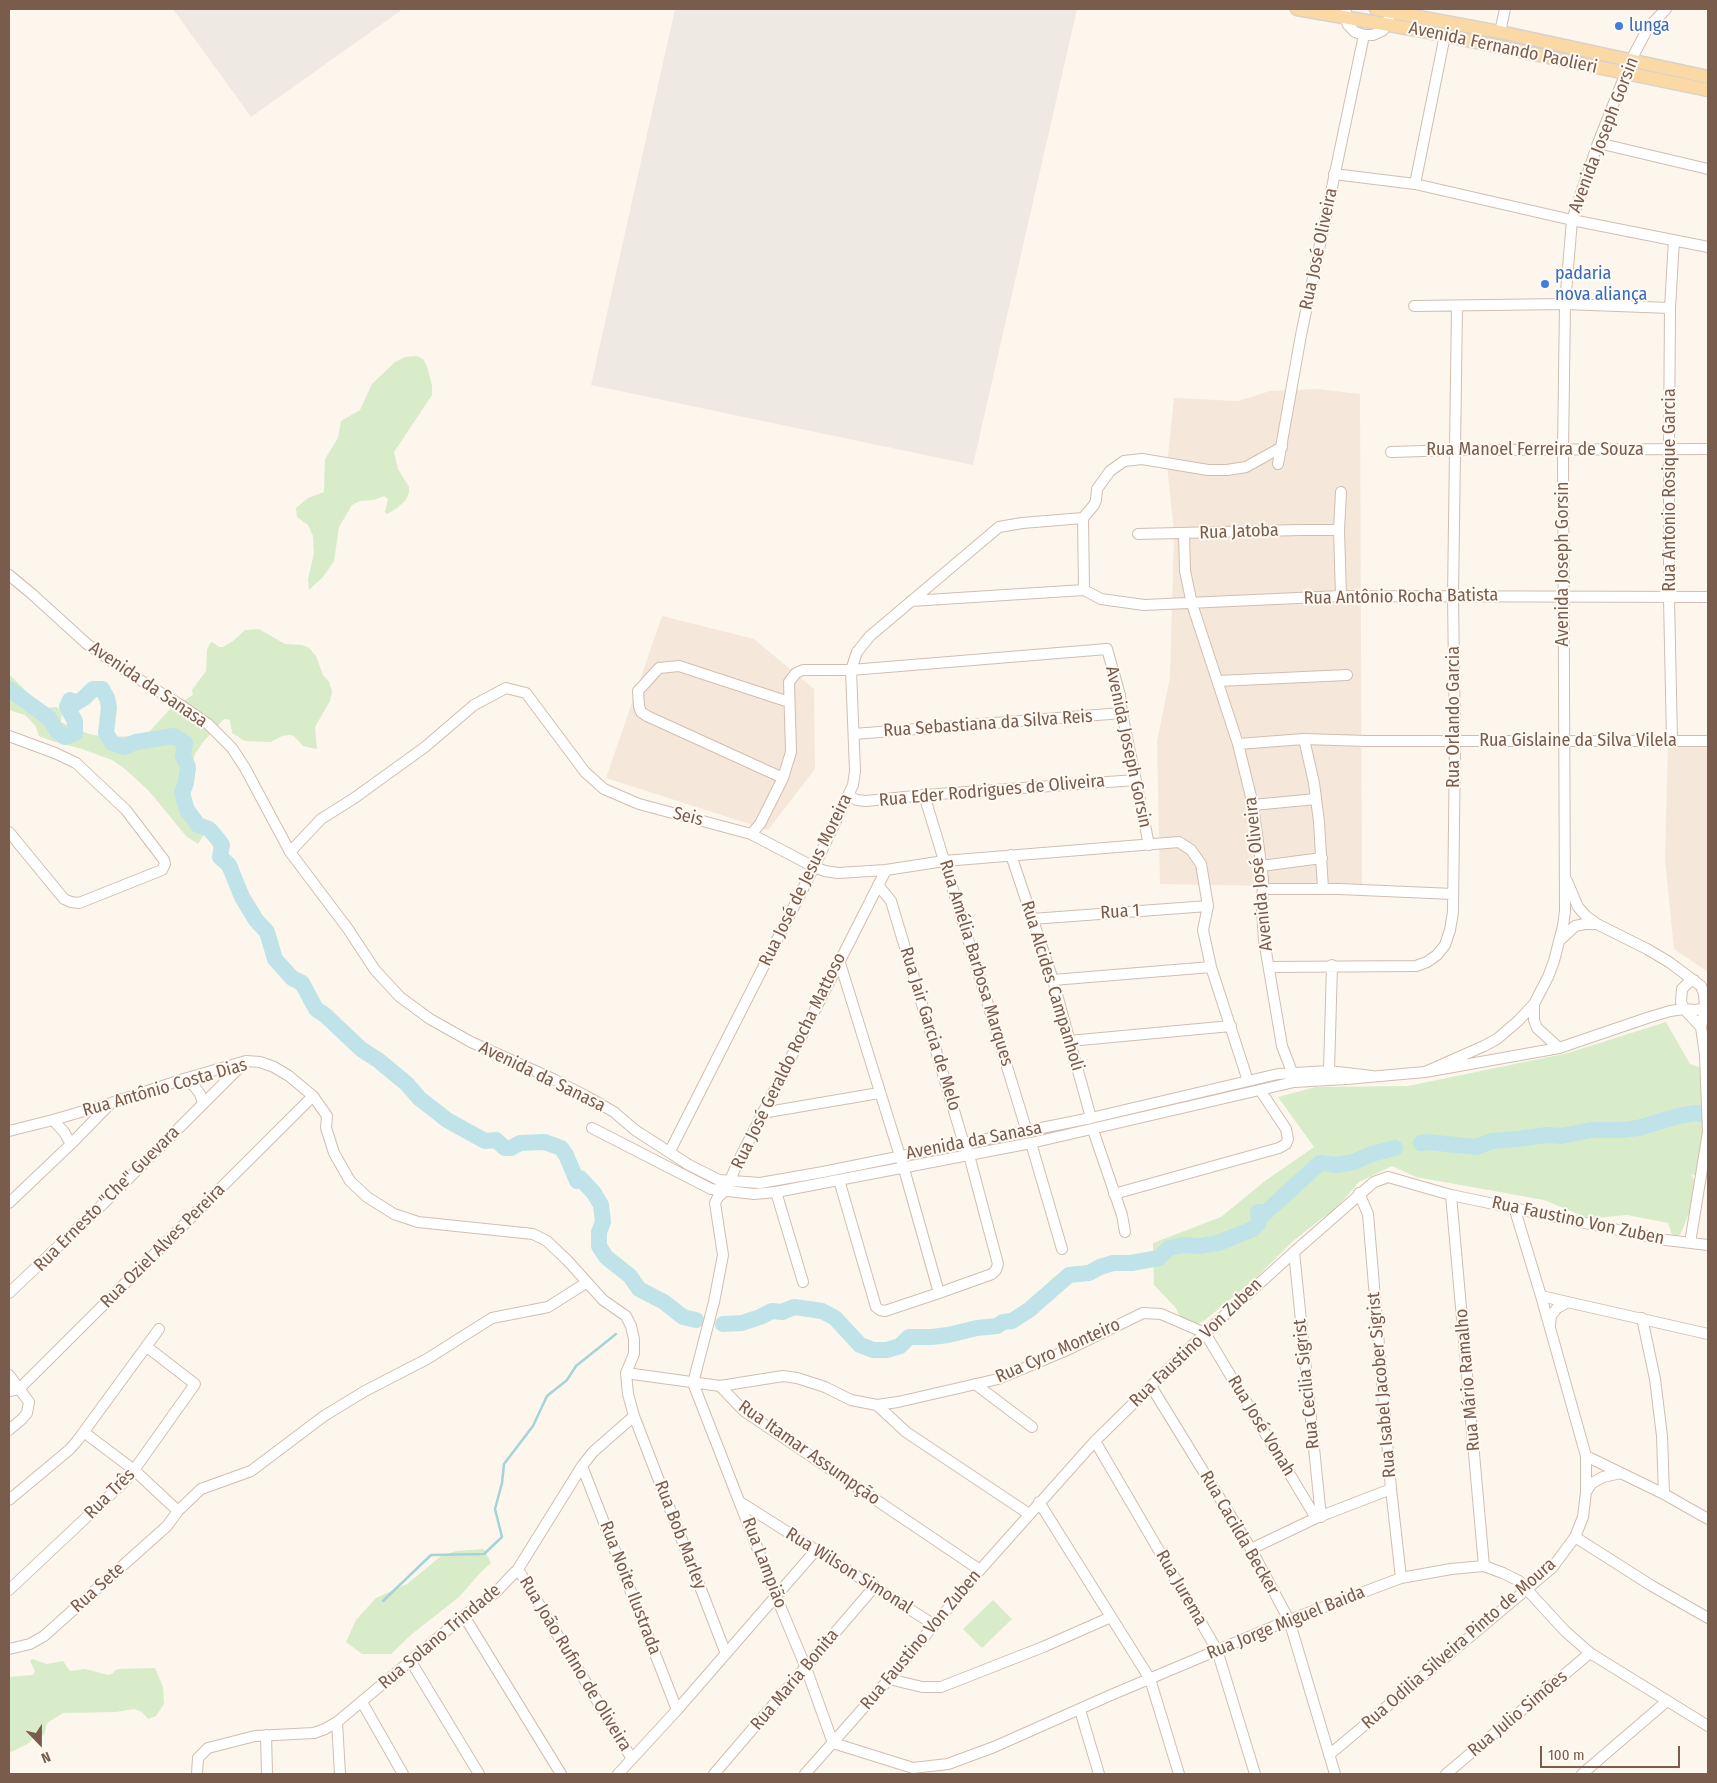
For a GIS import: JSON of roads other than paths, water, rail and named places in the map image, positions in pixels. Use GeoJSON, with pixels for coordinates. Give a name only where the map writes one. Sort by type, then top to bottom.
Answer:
{"type":"FeatureCollection","features":[{"type":"Feature","properties":{"kind":"main road","name":"Avenida Fernando Paolieri"},"geometry":{"type":"LineString","coordinates":[[1297,9],[1345,13],[1388,24],[1708,90]]}},
{"type":"Feature","properties":{"kind":"main road","name":"Avenida Fernando Paolieri"},"geometry":{"type":"LineString","coordinates":[[1376,9],[1390,10],[1500,32],[1708,77]]}},
{"type":"Feature","properties":{"kind":"street"},"geometry":{"type":"LineString","coordinates":[[1500,32],[1505,9]]}},
{"type":"Feature","properties":{"kind":"street","name":"Avenida Joseph Gorsin"},"geometry":{"type":"LineString","coordinates":[[1425,1072],[1497,1039],[1534,1004],[1551,969],[1563,926],[1563,450],[1565,304],[1572,220],[1598,143],[1625,73],[1648,28],[1666,9]]}},
{"type":"Feature","properties":{"kind":"street"},"geometry":{"type":"LineString","coordinates":[[1345,13],[1348,25],[1355,32],[1373,35],[1382,31],[1388,24],[1390,10]]}},
{"type":"Feature","properties":{"kind":"street","name":"Rua José Oliveira"},"geometry":{"type":"LineString","coordinates":[[1278,464],[1301,336],[1364,35]]}},
{"type":"Feature","properties":{"kind":"street"},"geometry":{"type":"LineString","coordinates":[[1414,184],[1445,35]]}},
{"type":"Feature","properties":{"kind":"street"},"geometry":{"type":"LineString","coordinates":[[1598,143],[1708,169]]}},
{"type":"Feature","properties":{"kind":"street"},"geometry":{"type":"LineString","coordinates":[[1334,174],[1414,184],[1572,220],[1708,247]]}},
{"type":"Feature","properties":{"kind":"street","name":"Rua Antonio Rosique Garcia"},"geometry":{"type":"LineString","coordinates":[[1672,740],[1669,598],[1670,308],[1674,240]]}},
{"type":"Feature","properties":{"kind":"street"},"geometry":{"type":"LineString","coordinates":[[1414,306],[1565,304],[1670,308]]}},
{"type":"Feature","properties":{"kind":"street","name":"Rua Orlando Garcia"},"geometry":{"type":"LineString","coordinates":[[1270,967],[1416,966],[1427,962],[1437,954],[1445,945],[1450,930],[1453,912],[1455,741],[1453,596],[1458,306]]}},
{"type":"Feature","properties":{"kind":"street"},"geometry":{"type":"LineString","coordinates":[[911,601],[1084,590],[1083,518],[1094,505],[1097,489],[1110,471],[1124,461],[1142,459],[1208,470],[1227,470],[1246,467],[1282,446]]}},
{"type":"Feature","properties":{"kind":"street","name":"Rua Manoel Ferreira de Souza"},"geometry":{"type":"LineString","coordinates":[[1391,452],[1708,449]]}},
{"type":"Feature","properties":{"kind":"street"},"geometry":{"type":"LineString","coordinates":[[1341,492],[1341,596]]}},
{"type":"Feature","properties":{"kind":"street","name":"Rua José de Jesus Moreira"},"geometry":{"type":"LineString","coordinates":[[670,1152],[849,796],[855,771],[851,670],[857,652],[870,636],[998,527],[1022,522],[1083,518]]}},
{"type":"Feature","properties":{"kind":"street","name":"Rua Jatoba"},"geometry":{"type":"LineString","coordinates":[[1138,534],[1340,530]]}},
{"type":"Feature","properties":{"kind":"street","name":"Avenida José Oliveira"},"geometry":{"type":"LineString","coordinates":[[1184,534],[1185,571],[1192,604],[1238,744],[1253,805],[1263,889],[1264,940],[1282,1046],[1292,1072]]}},
{"type":"Feature","properties":{"kind":"street","name":"Avenida da Sanasa"},"geometry":{"type":"LineString","coordinates":[[9,575],[87,644],[208,724],[232,748],[246,768],[290,852],[348,928],[375,970],[400,997],[430,1019],[471,1042],[553,1078],[614,1112],[635,1130],[709,1176],[719,1180],[760,1183],[1027,1132],[1248,1080],[1292,1072],[1329,1071],[1372,1076]]}},
{"type":"Feature","properties":{"kind":"street","name":"Rua Antônio Rocha Batista"},"geometry":{"type":"LineString","coordinates":[[1084,590],[1098,598],[1144,605],[1341,596],[1708,597]]}},
{"type":"Feature","properties":{"kind":"street","name":"Avenida Joseph Gorsin"},"geometry":{"type":"LineString","coordinates":[[851,670],[1107,649],[1120,695],[1149,845]]}},
{"type":"Feature","properties":{"kind":"street"},"geometry":{"type":"LineString","coordinates":[[783,778],[647,716],[641,712],[638,691],[659,668],[680,666],[789,702]]}},
{"type":"Feature","properties":{"kind":"street"},"geometry":{"type":"LineString","coordinates":[[751,834],[760,824],[783,778],[791,752],[789,682],[796,673],[803,670],[851,670]]}},
{"type":"Feature","properties":{"kind":"street"},"geometry":{"type":"LineString","coordinates":[[1218,682],[1347,675]]}},
{"type":"Feature","properties":{"kind":"street","name":"Seis"},"geometry":{"type":"LineString","coordinates":[[290,852],[321,820],[353,800],[425,747],[474,705],[506,688],[526,693],[585,772],[604,789],[639,804],[751,834],[814,866],[838,873],[886,870],[944,861],[1179,842],[1191,850],[1201,864],[1208,906]]}},
{"type":"Feature","properties":{"kind":"street","name":"Rua Sebastiana da Silva Reis"},"geometry":{"type":"LineString","coordinates":[[854,734],[1122,713]]}},
{"type":"Feature","properties":{"kind":"street"},"geometry":{"type":"LineString","coordinates":[[9,736],[76,763],[126,810],[164,860],[162,870],[79,903],[71,902],[64,899],[9,832]]}},
{"type":"Feature","properties":{"kind":"street"},"geometry":{"type":"LineString","coordinates":[[1304,739],[1316,799],[1323,889]]}},
{"type":"Feature","properties":{"kind":"street","name":"Rua Gislaine da Silva Vilela"},"geometry":{"type":"LineString","coordinates":[[1238,744],[1304,739],[1564,742],[1708,741]]}},
{"type":"Feature","properties":{"kind":"street","name":"Rua Eder Rodrigues de Oliveira"},"geometry":{"type":"LineString","coordinates":[[849,796],[857,800],[866,801],[1136,780]]}},
{"type":"Feature","properties":{"kind":"street","name":"Rua Amélia Barbosa Marques"},"geometry":{"type":"LineString","coordinates":[[924,795],[1027,1132]]}},
{"type":"Feature","properties":{"kind":"street"},"geometry":{"type":"LineString","coordinates":[[1253,805],[1316,799]]}},
{"type":"Feature","properties":{"kind":"street","name":"Rua Alcides Campanholi"},"geometry":{"type":"LineString","coordinates":[[1011,855],[1053,980],[1091,1118]]}},
{"type":"Feature","properties":{"kind":"street"},"geometry":{"type":"LineString","coordinates":[[1261,866],[1322,858]]}},
{"type":"Feature","properties":{"kind":"street","name":"Rua José Geraldo Rocha Mattoso"},"geometry":{"type":"LineString","coordinates":[[693,1383],[714,1302],[723,1255],[715,1203],[724,1192],[839,960],[886,870]]}},
{"type":"Feature","properties":{"kind":"street"},"geometry":{"type":"LineString","coordinates":[[1563,871],[1578,907],[1597,924],[1669,962],[1701,986],[1706,1008],[1701,1027],[1705,1055],[1708,1132],[1690,1243]]}},
{"type":"Feature","properties":{"kind":"street","name":"Rua Jair Garcia de Melo"},"geometry":{"type":"LineString","coordinates":[[878,885],[891,901],[964,1144],[969,1155],[998,1264],[992,1274],[939,1293]]}},
{"type":"Feature","properties":{"kind":"street"},"geometry":{"type":"LineString","coordinates":[[1263,889],[1323,889],[1453,894]]}},
{"type":"Feature","properties":{"kind":"street"},"geometry":{"type":"LineString","coordinates":[[1208,906],[1203,930],[1211,967],[1248,1080]]}},
{"type":"Feature","properties":{"kind":"street","name":"Rua 1"},"geometry":{"type":"LineString","coordinates":[[1032,919],[1208,906]]}},
{"type":"Feature","properties":{"kind":"street"},"geometry":{"type":"LineString","coordinates":[[1559,941],[1575,926],[1597,924]]}},
{"type":"Feature","properties":{"kind":"street"},"geometry":{"type":"LineString","coordinates":[[839,960],[879,1093],[900,1155],[939,1293],[885,1311],[876,1307],[839,1180]]}},
{"type":"Feature","properties":{"kind":"street"},"geometry":{"type":"LineString","coordinates":[[1329,1071],[1332,966]]}},
{"type":"Feature","properties":{"kind":"street"},"geometry":{"type":"LineString","coordinates":[[1053,980],[1211,967]]}},
{"type":"Feature","properties":{"kind":"street"},"geometry":{"type":"LineString","coordinates":[[1701,986],[1689,982],[1682,989],[1680,998],[1684,1009],[1701,1027]]}},
{"type":"Feature","properties":{"kind":"street"},"geometry":{"type":"LineString","coordinates":[[1534,1004],[1534,1020],[1537,1028],[1559,1048]]}},
{"type":"Feature","properties":{"kind":"street"},"geometry":{"type":"LineString","coordinates":[[1372,1076],[1425,1072],[1559,1048],[1647,1018],[1684,1009],[1706,1008]]}},
{"type":"Feature","properties":{"kind":"street"},"geometry":{"type":"LineString","coordinates":[[1069,1041],[1231,1026]]}},
{"type":"Feature","properties":{"kind":"street"},"geometry":{"type":"LineString","coordinates":[[1484,1046],[1484,1056],[1488,1061]]}},
{"type":"Feature","properties":{"kind":"street","name":"Rua Antônio Costa Dias"},"geometry":{"type":"LineString","coordinates":[[9,1131],[111,1103],[184,1078],[246,1061],[260,1062],[274,1067],[289,1076],[313,1096],[327,1116],[326,1128],[338,1159],[350,1181],[367,1197],[394,1214],[418,1222],[532,1234],[547,1241],[603,1300],[626,1316],[631,1326],[634,1340],[634,1354],[626,1373]]}},
{"type":"Feature","properties":{"kind":"street","name":"Rua Ernesto \"Che\" Guevara"},"geometry":{"type":"LineString","coordinates":[[9,1293],[103,1204],[246,1061]]}},
{"type":"Feature","properties":{"kind":"street","name":"Avenida da Sanasa"},"geometry":{"type":"LineString","coordinates":[[592,1128],[698,1184],[724,1192],[754,1194],[776,1192],[904,1169],[1031,1144],[1294,1082],[1372,1076]]}},
{"type":"Feature","properties":{"kind":"street"},"geometry":{"type":"LineString","coordinates":[[184,1078],[194,1086],[200,1094],[203,1103]]}},
{"type":"Feature","properties":{"kind":"street"},"geometry":{"type":"LineString","coordinates":[[1114,1194],[1278,1148],[1286,1144],[1288,1139],[1286,1129],[1260,1090]]}},
{"type":"Feature","properties":{"kind":"street"},"geometry":{"type":"LineString","coordinates":[[762,1114],[879,1093]]}},
{"type":"Feature","properties":{"kind":"street","name":"Rua Oziel Alves Pereira"},"geometry":{"type":"LineString","coordinates":[[14,1390],[313,1096]]}},
{"type":"Feature","properties":{"kind":"street"},"geometry":{"type":"LineString","coordinates":[[9,1204],[111,1103]]}},
{"type":"Feature","properties":{"kind":"street"},"geometry":{"type":"LineString","coordinates":[[53,1120],[64,1132],[71,1144]]}},
{"type":"Feature","properties":{"kind":"street"},"geometry":{"type":"LineString","coordinates":[[1093,1130],[1122,1215],[1125,1232]]}},
{"type":"Feature","properties":{"kind":"street"},"geometry":{"type":"LineString","coordinates":[[1031,1144],[1062,1249]]}},
{"type":"Feature","properties":{"kind":"street","name":"Rua Faustino Von Zuben"},"geometry":{"type":"LineString","coordinates":[[805,1774],[889,1679],[1039,1502],[1095,1441],[1205,1333],[1374,1182],[1388,1177],[1451,1195],[1666,1240],[1708,1244]]}},
{"type":"Feature","properties":{"kind":"street"},"geometry":{"type":"LineString","coordinates":[[776,1192],[803,1282]]}},
{"type":"Feature","properties":{"kind":"street","name":"Rua Isabel Jacober Sigrist"},"geometry":{"type":"LineString","coordinates":[[1359,1194],[1368,1214],[1391,1489],[1401,1578]]}},
{"type":"Feature","properties":{"kind":"street","name":"Rua Mário Ramalho"},"geometry":{"type":"LineString","coordinates":[[1451,1195],[1484,1566]]}},
{"type":"Feature","properties":{"kind":"street","name":"Rua Odilia Silveira Pinto de Moura"},"geometry":{"type":"LineString","coordinates":[[1329,1755],[1552,1568],[1575,1537],[1583,1517],[1586,1492],[1586,1456],[1550,1326],[1514,1207]]}},
{"type":"Feature","properties":{"kind":"street","name":"Rua Cecilia Sigrist"},"geometry":{"type":"LineString","coordinates":[[1294,1252],[1318,1518]]}},
{"type":"Feature","properties":{"kind":"street","name":"Rua Sete"},"geometry":{"type":"LineString","coordinates":[[9,1649],[30,1644],[44,1636],[167,1526],[178,1511],[201,1489],[251,1471],[324,1416],[384,1381],[427,1359],[492,1318],[548,1306],[586,1283]]}},
{"type":"Feature","properties":{"kind":"street"},"geometry":{"type":"LineString","coordinates":[[1541,1296],[1708,1334]]}},
{"type":"Feature","properties":{"kind":"street"},"geometry":{"type":"LineString","coordinates":[[1550,1326],[1552,1316],[1557,1308],[1568,1302]]}},
{"type":"Feature","properties":{"kind":"street","name":"Rua Cyro Monteiro"},"geometry":{"type":"LineString","coordinates":[[878,1405],[998,1379],[1026,1369],[1142,1313],[1161,1314],[1205,1333]]}},
{"type":"Feature","properties":{"kind":"street"},"geometry":{"type":"LineString","coordinates":[[1642,1318],[1655,1380],[1662,1436],[1664,1494]]}},
{"type":"Feature","properties":{"kind":"street"},"geometry":{"type":"LineString","coordinates":[[9,1500],[69,1450],[85,1432],[160,1329]]}},
{"type":"Feature","properties":{"kind":"street","name":"Rua José Vonah"},"geometry":{"type":"LineString","coordinates":[[1205,1333],[1318,1518]]}},
{"type":"Feature","properties":{"kind":"street","name":"Rua Três"},"geometry":{"type":"LineString","coordinates":[[9,1590],[124,1482],[195,1384],[147,1347]]}},
{"type":"Feature","properties":{"kind":"street"},"geometry":{"type":"LineString","coordinates":[[626,1373],[720,1386],[784,1376],[825,1387],[851,1400],[878,1405],[906,1432],[1029,1514]]}},
{"type":"Feature","properties":{"kind":"street","name":"Rua Bob Marley"},"geometry":{"type":"LineString","coordinates":[[626,1373],[628,1394],[634,1416],[726,1654]]}},
{"type":"Feature","properties":{"kind":"street"},"geometry":{"type":"LineString","coordinates":[[9,1375],[14,1390],[29,1402],[27,1413],[22,1420],[9,1430]]}},
{"type":"Feature","properties":{"kind":"street","name":"Rua Lampião"},"geometry":{"type":"LineString","coordinates":[[693,1383],[806,1668],[833,1743]]}},
{"type":"Feature","properties":{"kind":"street"},"geometry":{"type":"LineString","coordinates":[[975,1384],[1032,1428]]}},
{"type":"Feature","properties":{"kind":"street","name":"Rua Itamar Assumpção"},"geometry":{"type":"LineString","coordinates":[[720,1386],[744,1411],[980,1570]]}},
{"type":"Feature","properties":{"kind":"street","name":"Rua Cacilda Becker"},"geometry":{"type":"LineString","coordinates":[[1151,1386],[1250,1549],[1289,1620],[1335,1774]]}},
{"type":"Feature","properties":{"kind":"street","name":"Rua Solano Trindade"},"geometry":{"type":"LineString","coordinates":[[197,1774],[198,1758],[208,1748],[255,1736],[314,1732],[325,1729],[362,1702],[410,1660],[496,1592],[518,1569],[582,1466],[593,1452],[634,1416]]}},
{"type":"Feature","properties":{"kind":"street"},"geometry":{"type":"LineString","coordinates":[[85,1432],[134,1470],[178,1511]]}},
{"type":"Feature","properties":{"kind":"street","name":"Rua Jurema"},"geometry":{"type":"LineString","coordinates":[[1095,1441],[1217,1650],[1255,1774]]}},
{"type":"Feature","properties":{"kind":"street"},"geometry":{"type":"LineString","coordinates":[[1586,1456],[1664,1494],[1708,1519]]}},
{"type":"Feature","properties":{"kind":"street","name":"Rua Noite Ilustrada"},"geometry":{"type":"LineString","coordinates":[[582,1466],[677,1710]]}},
{"type":"Feature","properties":{"kind":"street"},"geometry":{"type":"LineString","coordinates":[[1586,1492],[1592,1483],[1604,1477],[1621,1473]]}},
{"type":"Feature","properties":{"kind":"street"},"geometry":{"type":"LineString","coordinates":[[1250,1549],[1318,1518],[1391,1489]]}},
{"type":"Feature","properties":{"kind":"street","name":"Rua Wilson Simonal"},"geometry":{"type":"LineString","coordinates":[[740,1502],[934,1624]]}},
{"type":"Feature","properties":{"kind":"street"},"geometry":{"type":"LineString","coordinates":[[1039,1502],[1150,1679],[1179,1774]]}},
{"type":"Feature","properties":{"kind":"street"},"geometry":{"type":"LineString","coordinates":[[1575,1537],[1652,1586],[1708,1618]]}},
{"type":"Feature","properties":{"kind":"street"},"geometry":{"type":"LineString","coordinates":[[618,1774],[677,1710],[816,1550]]}},
{"type":"Feature","properties":{"kind":"street","name":"Rua Jorge Miguel Baida"},"geometry":{"type":"LineString","coordinates":[[833,1743],[913,1768],[948,1764],[994,1748],[1289,1620],[1401,1578],[1452,1569],[1484,1566],[1518,1581],[1565,1631],[1590,1653],[1708,1726]]}},
{"type":"Feature","properties":{"kind":"street","name":"Rua João Rufino de Oliveira"},"geometry":{"type":"LineString","coordinates":[[518,1569],[632,1759]]}},
{"type":"Feature","properties":{"kind":"street","name":"Rua Maria Bonita"},"geometry":{"type":"LineString","coordinates":[[714,1774],[875,1586]]}},
{"type":"Feature","properties":{"kind":"street"},"geometry":{"type":"LineString","coordinates":[[464,1616],[561,1774]]}},
{"type":"Feature","properties":{"kind":"street"},"geometry":{"type":"LineString","coordinates":[[889,1679],[922,1687],[941,1687],[1111,1617]]}},
{"type":"Feature","properties":{"kind":"street","name":"Rua Julio Simões"},"geometry":{"type":"LineString","coordinates":[[1446,1774],[1590,1653]]}},
{"type":"Feature","properties":{"kind":"street"},"geometry":{"type":"LineString","coordinates":[[410,1660],[479,1774]]}},
{"type":"Feature","properties":{"kind":"street"},"geometry":{"type":"LineString","coordinates":[[1582,1774],[1667,1701]]}},
{"type":"Feature","properties":{"kind":"street"},"geometry":{"type":"LineString","coordinates":[[362,1702],[403,1774]]}},
{"type":"Feature","properties":{"kind":"street"},"geometry":{"type":"LineString","coordinates":[[1080,1710],[1099,1774]]}},
{"type":"Feature","properties":{"kind":"street"},"geometry":{"type":"LineString","coordinates":[[337,1722],[340,1774]]}},
{"type":"Feature","properties":{"kind":"street"},"geometry":{"type":"LineString","coordinates":[[266,1735],[267,1774]]}},
{"type":"Feature","properties":{"kind":"waterway"},"geometry":{"type":"LineString","coordinates":[[9,689],[49,718],[57,731],[65,737],[75,733],[75,721],[67,707],[70,700],[76,703],[93,689],[102,689],[109,707],[106,733],[112,743],[124,747],[136,742],[174,736],[185,743],[183,756],[188,767],[186,783],[182,793],[187,810],[198,825],[209,829],[222,845],[220,857],[229,865],[242,897],[256,920],[267,932],[275,959],[292,978],[302,983],[316,1009],[361,1049],[378,1060],[407,1084],[419,1098],[447,1120],[485,1141],[496,1140],[505,1148],[511,1148],[520,1143],[545,1142],[561,1148],[577,1181],[580,1178],[594,1193],[601,1205],[603,1222],[599,1232],[599,1246],[606,1257],[630,1276],[639,1289],[664,1302],[683,1317],[696,1320]]}},
{"type":"Feature","properties":{"kind":"waterway"},"geometry":{"type":"LineString","coordinates":[[1421,1143],[1476,1147],[1492,1141],[1547,1135],[1561,1136],[1591,1130],[1638,1128],[1678,1116],[1702,1114]]}},
{"type":"Feature","properties":{"kind":"waterway"},"geometry":{"type":"LineString","coordinates":[[723,1324],[742,1323],[772,1311],[782,1312],[794,1307],[822,1311],[835,1318],[860,1345],[873,1350],[887,1350],[900,1346],[909,1337],[932,1337],[997,1326],[1003,1322],[1012,1321],[1029,1310],[1069,1275],[1089,1273],[1113,1263],[1131,1263],[1159,1258],[1169,1248],[1183,1245],[1200,1246],[1218,1243],[1253,1229],[1259,1222],[1258,1212],[1265,1213],[1320,1163],[1336,1165],[1354,1162],[1371,1154],[1395,1148]]}},
{"type":"Feature","properties":{"kind":"waterway"},"geometry":{"type":"LineString","coordinates":[[383,1601],[431,1555],[484,1554],[502,1537],[495,1509],[502,1483],[504,1464],[533,1426],[547,1396],[567,1380],[576,1366],[616,1334]]}},
{"type":"Feature","properties":{"kind":"place","name":"lunga"},"geometry":{"type":"Point","coordinates":[1619,26]}},
{"type":"Feature","properties":{"kind":"place","name":"padaria nova aliança"},"geometry":{"type":"Point","coordinates":[1545,284]}}]}
